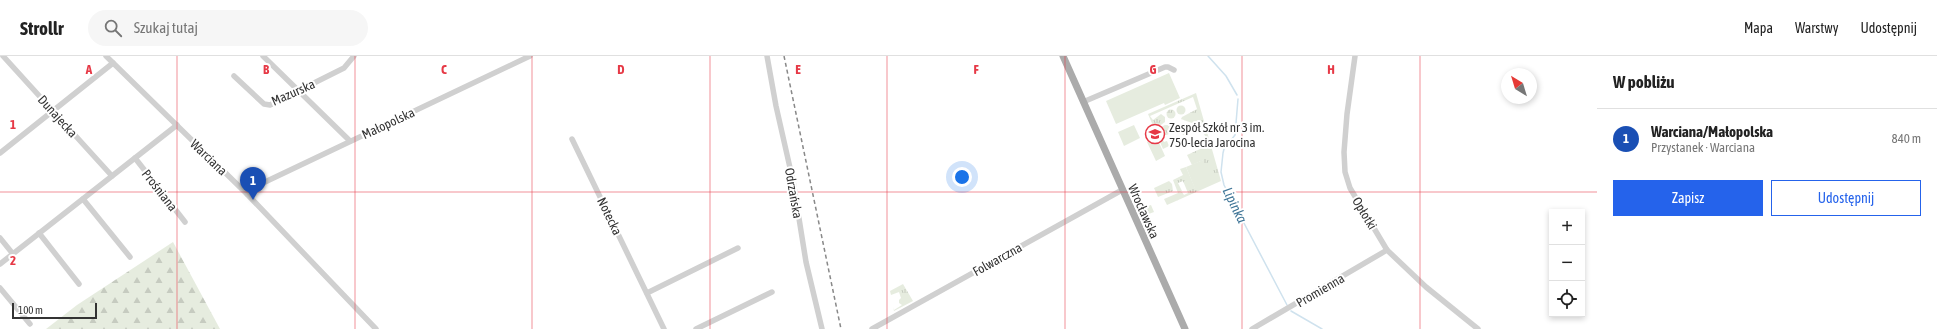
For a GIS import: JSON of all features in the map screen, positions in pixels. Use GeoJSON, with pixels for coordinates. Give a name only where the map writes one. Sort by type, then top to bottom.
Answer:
{"type":"FeatureCollection","features":[{"type":"Feature","properties":{"kind":"main road","name":"Wrocławska"},"geometry":{"type":"LineString","coordinates":[[1063,56],[1185,329]]}},
{"type":"Feature","properties":{"kind":"street","name":"Dunajecka"},"geometry":{"type":"LineString","coordinates":[[3,56],[112,176]]}},
{"type":"Feature","properties":{"kind":"street","name":"Warciana"},"geometry":{"type":"LineString","coordinates":[[106,56],[247,194],[376,329]]}},
{"type":"Feature","properties":{"kind":"street"},"geometry":{"type":"LineString","coordinates":[[263,56],[350,141]]}},
{"type":"Feature","properties":{"kind":"street","name":"Mazurska"},"geometry":{"type":"LineString","coordinates":[[234,76],[264,104],[270,105],[344,68],[354,56]]}},
{"type":"Feature","properties":{"kind":"street","name":"Małopolska"},"geometry":{"type":"LineString","coordinates":[[247,194],[265,182],[530,56]]}},
{"type":"Feature","properties":{"kind":"street","name":"Odrzańska"},"geometry":{"type":"LineString","coordinates":[[767,56],[776,106],[793,181],[806,262],[822,329]]}},
{"type":"Feature","properties":{"kind":"street","name":"Opłotki"},"geometry":{"type":"LineString","coordinates":[[1356,56],[1347,114],[1344,152],[1345,172],[1350,188],[1358,204],[1387,250],[1426,286],[1478,329]]}},
{"type":"Feature","properties":{"kind":"street"},"geometry":{"type":"LineString","coordinates":[[0,152],[113,63]]}},
{"type":"Feature","properties":{"kind":"street"},"geometry":{"type":"LineString","coordinates":[[1083,102],[1165,67],[1174,70]]}},
{"type":"Feature","properties":{"kind":"street","name":"Prośniana"},"geometry":{"type":"LineString","coordinates":[[0,264],[177,125]]}},
{"type":"Feature","properties":{"kind":"street","name":"Notecka"},"geometry":{"type":"LineString","coordinates":[[572,139],[664,329]]}},
{"type":"Feature","properties":{"kind":"street","name":"Prośniana"},"geometry":{"type":"LineString","coordinates":[[135,158],[185,222]]}},
{"type":"Feature","properties":{"kind":"street","name":"Folwarczna"},"geometry":{"type":"LineString","coordinates":[[872,329],[1122,190]]}},
{"type":"Feature","properties":{"kind":"street"},"geometry":{"type":"LineString","coordinates":[[83,199],[130,258]]}},
{"type":"Feature","properties":{"kind":"street"},"geometry":{"type":"LineString","coordinates":[[39,233],[79,284]]}},
{"type":"Feature","properties":{"kind":"street"},"geometry":{"type":"LineString","coordinates":[[0,238],[13,254]]}},
{"type":"Feature","properties":{"kind":"street"},"geometry":{"type":"LineString","coordinates":[[647,293],[738,248]]}},
{"type":"Feature","properties":{"kind":"street","name":"Promienna"},"geometry":{"type":"LineString","coordinates":[[1252,329],[1387,250]]}},
{"type":"Feature","properties":{"kind":"street"},"geometry":{"type":"LineString","coordinates":[[0,288],[30,324]]}},
{"type":"Feature","properties":{"kind":"street"},"geometry":{"type":"LineString","coordinates":[[696,329],[772,292]]}},
{"type":"Feature","properties":{"kind":"green space"},"geometry":{"type":"Polygon","coordinates":[[[1169,73],[1180,98],[1165,105],[1164,103],[1116,124],[1106,101],[1169,73]]]}},
{"type":"Feature","properties":{"kind":"green space"},"geometry":{"type":"Polygon","coordinates":[[[1196,93],[1221,181],[1167,205],[1164,199],[1178,193],[1173,180],[1183,175],[1180,169],[1186,167],[1195,188],[1203,160],[1192,165],[1187,155],[1209,145],[1201,127],[1183,135],[1182,133],[1201,124],[1199,120],[1192,123],[1181,119],[1197,109],[1193,97],[1150,116],[1153,120],[1161,114],[1165,117],[1165,122],[1158,127],[1164,142],[1167,141],[1169,146],[1163,149],[1148,114],[1196,93]],[[1183,181],[1178,183],[1182,191],[1178,193],[1182,192],[1184,195],[1188,193],[1183,181]]]}},
{"type":"Feature","properties":{"kind":"green space"},"geometry":{"type":"Polygon","coordinates":[[[1179,106],[1183,106],[1185,110],[1183,114],[1179,114],[1177,112],[1177,108],[1179,106]]]}},
{"type":"Feature","properties":{"kind":"green space"},"geometry":{"type":"Polygon","coordinates":[[[1169,110],[1173,110],[1175,114],[1173,118],[1169,118],[1167,116],[1167,112],[1169,110]]]}},
{"type":"Feature","properties":{"kind":"green space"},"geometry":{"type":"Polygon","coordinates":[[[1134,125],[1140,138],[1124,146],[1118,132],[1134,125]]]}},
{"type":"Feature","properties":{"kind":"green space"},"geometry":{"type":"Polygon","coordinates":[[[1166,125],[1171,130],[1166,135],[1161,130],[1166,125]]]}},
{"type":"Feature","properties":{"kind":"green space"},"geometry":{"type":"Polygon","coordinates":[[[1157,138],[1165,156],[1156,161],[1147,142],[1157,138]]]}},
{"type":"Feature","properties":{"kind":"green space"},"geometry":{"type":"Polygon","coordinates":[[[1203,160],[1212,182],[1195,189],[1186,167],[1203,160]]]}},
{"type":"Feature","properties":{"kind":"green space"},"geometry":{"type":"Polygon","coordinates":[[[1169,181],[1172,184],[1173,191],[1158,197],[1154,188],[1169,181]]]}},
{"type":"Feature","properties":{"kind":"green space"},"geometry":{"type":"Polygon","coordinates":[[[1151,205],[1154,212],[1146,215],[1144,211],[1139,213],[1138,209],[1151,205]]]}},
{"type":"Feature","properties":{"kind":"green space"},"geometry":{"type":"Polygon","coordinates":[[[173,242],[220,329],[46,329],[77,305],[173,242]]]}},
{"type":"Feature","properties":{"kind":"green space"},"geometry":{"type":"Polygon","coordinates":[[[903,284],[913,301],[894,311],[893,307],[894,310],[902,305],[899,303],[901,298],[899,292],[891,295],[890,291],[903,284]]]}},
{"type":"Feature","properties":{"kind":"waterway","name":"Lipinka"},"geometry":{"type":"LineString","coordinates":[[1208,56],[1226,76],[1237,95]]}},
{"type":"Feature","properties":{"kind":"waterway","name":"Lipinka"},"geometry":{"type":"LineString","coordinates":[[1238,99],[1235,135],[1224,149],[1223,153],[1221,172],[1224,185],[1287,305]]}},
{"type":"Feature","properties":{"kind":"waterway","name":"Lipinka"},"geometry":{"type":"LineString","coordinates":[[1291,311],[1322,329]]}},
{"type":"Feature","properties":{"kind":"railway"},"geometry":{"type":"LineString","coordinates":[[784,56],[841,329]]}},
{"type":"Feature","properties":{"kind":"place","name":"Zespół Szkół nr 3 im. 750-lecia Jarocina"},"geometry":{"type":"Point","coordinates":[1155,134]}},
{"type":"Feature","properties":{"kind":"place","name":"Warciana/Małopolska"},"geometry":{"type":"Point","coordinates":[253,200]}}]}
